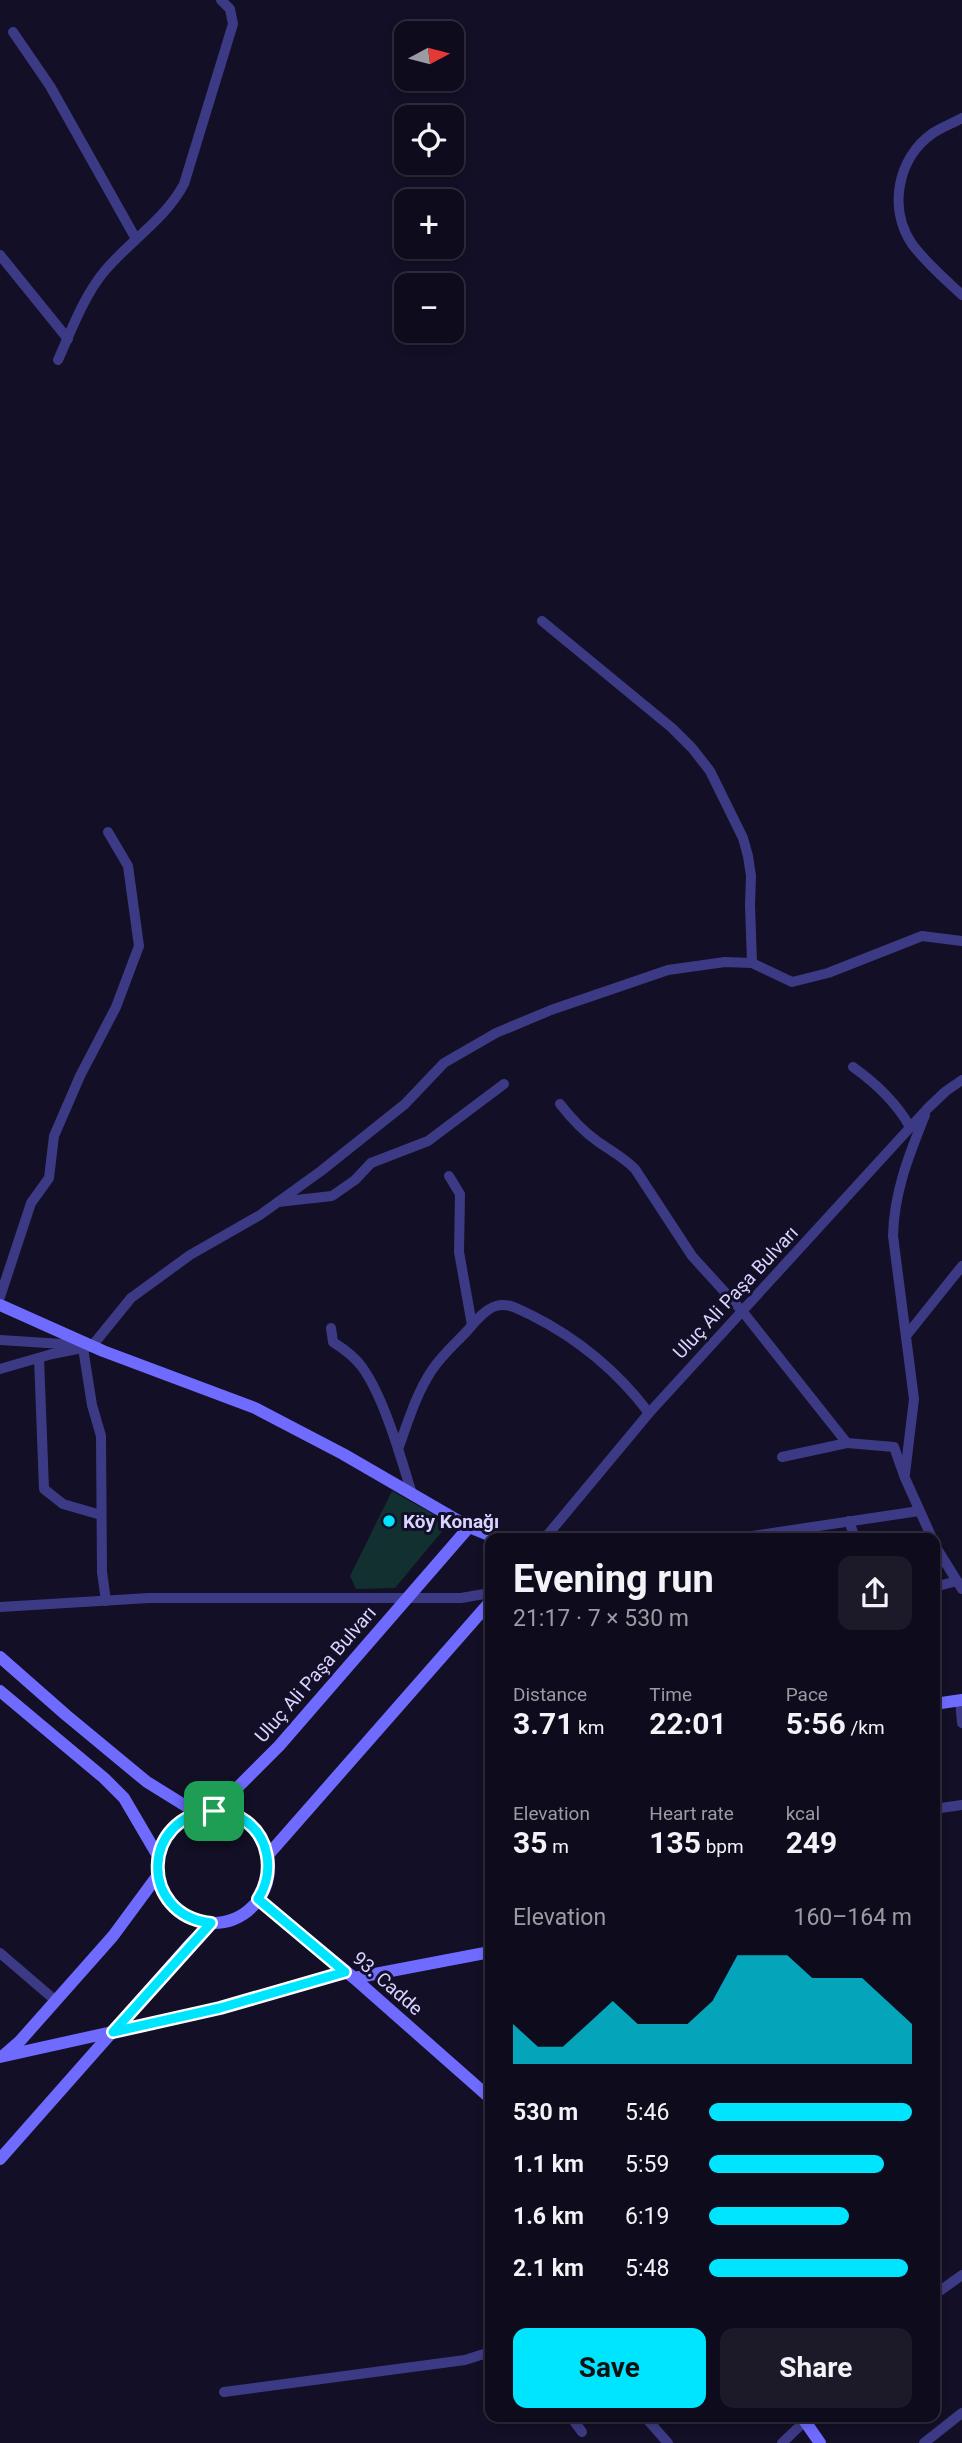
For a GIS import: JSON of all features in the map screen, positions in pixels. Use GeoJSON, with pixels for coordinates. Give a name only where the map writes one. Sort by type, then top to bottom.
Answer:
{"type":"FeatureCollection","features":[{"type":"Feature","properties":{"kind":"street"},"geometry":{"type":"LineString","coordinates":[[58,360],[96,282],[176,198],[187,179],[206,107],[233,24],[230,9],[221,0]]}},
{"type":"Feature","properties":{"kind":"street"},"geometry":{"type":"LineString","coordinates":[[13,32],[50,86],[136,239]]}},
{"type":"Feature","properties":{"kind":"street"},"geometry":{"type":"LineString","coordinates":[[962,118],[932,134],[914,153],[903,172],[897,206],[903,228],[913,244],[962,295]]}},
{"type":"Feature","properties":{"kind":"street"},"geometry":{"type":"LineString","coordinates":[[0,255],[68,339]]}},
{"type":"Feature","properties":{"kind":"street"},"geometry":{"type":"LineString","coordinates":[[542,621],[672,728],[710,771],[743,838],[748,856],[751,876],[752,963]]}},
{"type":"Feature","properties":{"kind":"street"},"geometry":{"type":"LineString","coordinates":[[0,1297],[31,1203],[49,1178],[54,1136],[80,1076],[116,1007],[138,946],[128,866],[108,832]]}},
{"type":"Feature","properties":{"kind":"street"},"geometry":{"type":"LineString","coordinates":[[0,1369],[88,1347],[131,1298],[190,1255],[277,1202],[321,1171],[405,1104],[444,1063],[496,1033],[551,1010],[668,970],[724,962],[752,963],[792,982],[828,973],[922,936],[962,941]]}},
{"type":"Feature","properties":{"kind":"street"},"geometry":{"type":"LineString","coordinates":[[853,1067],[889,1097],[910,1127]]}},
{"type":"Feature","properties":{"kind":"street","name":"Uluç Ali Paşa Bulvarı"},"geometry":{"type":"LineString","coordinates":[[549,1533],[649,1413],[910,1127],[946,1091],[962,1080]]}},
{"type":"Feature","properties":{"kind":"street"},"geometry":{"type":"LineString","coordinates":[[277,1202],[332,1196],[355,1180],[371,1163],[428,1141],[504,1084]]}},
{"type":"Feature","properties":{"kind":"street"},"geometry":{"type":"LineString","coordinates":[[560,1104],[577,1124],[596,1140],[624,1157],[635,1169],[692,1256],[743,1312],[848,1443]]}},
{"type":"Feature","properties":{"kind":"street"},"geometry":{"type":"LineString","coordinates":[[905,1478],[914,1399],[892,1236],[894,1209],[902,1172],[927,1109]]}},
{"type":"Feature","properties":{"kind":"street"},"geometry":{"type":"LineString","coordinates":[[449,1176],[460,1194],[459,1252],[472,1325]]}},
{"type":"Feature","properties":{"kind":"street"},"geometry":{"type":"LineString","coordinates":[[906,1336],[962,1266]]}},
{"type":"Feature","properties":{"kind":"street"},"geometry":{"type":"LineString","coordinates":[[398,1449],[415,1401],[433,1369],[492,1307],[509,1304],[549,1323],[604,1364],[631,1390],[649,1413]]}},
{"type":"Feature","properties":{"kind":"street"},"geometry":{"type":"LineString","coordinates":[[0,1305],[88,1347],[255,1408],[485,1534]]}},
{"type":"Feature","properties":{"kind":"street"},"geometry":{"type":"LineString","coordinates":[[331,1328],[333,1342],[348,1352],[363,1368],[398,1449],[412,1494]]}},
{"type":"Feature","properties":{"kind":"street"},"geometry":{"type":"LineString","coordinates":[[0,1340],[88,1347]]}},
{"type":"Feature","properties":{"kind":"street"},"geometry":{"type":"LineString","coordinates":[[88,1347],[92,1405],[102,1436],[102,1572],[106,1601]]}},
{"type":"Feature","properties":{"kind":"street"},"geometry":{"type":"LineString","coordinates":[[39,1358],[44,1489],[63,1504],[101,1515]]}},
{"type":"Feature","properties":{"kind":"street"},"geometry":{"type":"LineString","coordinates":[[782,1457],[848,1443],[894,1447],[930,1533]]}},
{"type":"Feature","properties":{"kind":"street"},"geometry":{"type":"LineString","coordinates":[[772,1533],[919,1511]]}},
{"type":"Feature","properties":{"kind":"street"},"geometry":{"type":"LineString","coordinates":[[849,1521],[853,1533]]}},
{"type":"Feature","properties":{"kind":"street","name":"Uluç Ali Paşa Bulvarı"},"geometry":{"type":"LineString","coordinates":[[214,1811],[279,1746],[469,1527]]}},
{"type":"Feature","properties":{"kind":"street"},"geometry":{"type":"LineString","coordinates":[[940,1554],[959,1585],[940,1587]]}},
{"type":"Feature","properties":{"kind":"street"},"geometry":{"type":"LineString","coordinates":[[0,1606],[217,1597],[461,1598],[485,1594]]}},
{"type":"Feature","properties":{"kind":"street"},"geometry":{"type":"LineString","coordinates":[[268,1855],[485,1608]]}},
{"type":"Feature","properties":{"kind":"street"},"geometry":{"type":"LineString","coordinates":[[0,1657],[147,1782],[197,1813]]}},
{"type":"Feature","properties":{"kind":"street"},"geometry":{"type":"LineString","coordinates":[[0,1691],[124,1798],[158,1856]]}},
{"type":"Feature","properties":{"kind":"street"},"geometry":{"type":"LineString","coordinates":[[940,1704],[961,1700],[962,1723]]}},
{"type":"Feature","properties":{"kind":"street"},"geometry":{"type":"LineString","coordinates":[[940,1808],[962,1805]]}},
{"type":"Feature","properties":{"kind":"street"},"geometry":{"type":"LineString","coordinates":[[214,1811],[232,1814],[248,1823],[261,1838],[268,1855],[268,1874],[258,1899],[238,1917],[211,1923],[194,1919],[172,1905],[162,1890],[158,1875],[158,1856],[169,1832],[182,1820],[197,1813],[214,1811]]}},
{"type":"Feature","properties":{"kind":"street"},"geometry":{"type":"LineString","coordinates":[[0,2055],[20,2041],[56,2001],[113,1936],[158,1875]]}},
{"type":"Feature","properties":{"kind":"street","name":"93. Cadde"},"geometry":{"type":"LineString","coordinates":[[258,1899],[350,1975],[485,2094]]}},
{"type":"Feature","properties":{"kind":"street"},"geometry":{"type":"LineString","coordinates":[[0,2159],[211,1923]]}},
{"type":"Feature","properties":{"kind":"street"},"geometry":{"type":"LineString","coordinates":[[0,1953],[56,2001]]}},
{"type":"Feature","properties":{"kind":"street"},"geometry":{"type":"LineString","coordinates":[[0,2055],[220,2008],[350,1975],[485,1953]]}},
{"type":"Feature","properties":{"kind":"street"},"geometry":{"type":"LineString","coordinates":[[940,2291],[962,2275]]}},
{"type":"Feature","properties":{"kind":"street"},"geometry":{"type":"LineString","coordinates":[[224,2392],[465,2360],[485,2354]]}},
{"type":"Feature","properties":{"kind":"street"},"geometry":{"type":"LineString","coordinates":[[927,2442],[962,2413]]}},
{"type":"Feature","properties":{"kind":"street"},"geometry":{"type":"LineString","coordinates":[[575,2422],[582,2432]]}},
{"type":"Feature","properties":{"kind":"street"},"geometry":{"type":"LineString","coordinates":[[649,2422],[668,2443]]}},
{"type":"Feature","properties":{"kind":"street"},"geometry":{"type":"LineString","coordinates":[[782,2443],[801,2422]]}},
{"type":"Feature","properties":{"kind":"street"},"geometry":{"type":"LineString","coordinates":[[806,2422],[820,2443]]}},
{"type":"Feature","properties":{"kind":"green space"},"geometry":{"type":"Polygon","coordinates":[[[392,1491],[449,1523],[395,1588],[356,1589],[350,1576],[392,1491]]]}},
{"type":"Feature","properties":{"kind":"place","name":"Köy Konağı"},"geometry":{"type":"Point","coordinates":[389,1521]}},
{"type":"Feature","properties":{"kind":"route"},"geometry":{"type":"LineString","coordinates":[[214,1811],[241,1818],[255,1830],[265,1846],[268,1874],[258,1899],[345,1972],[220,2008],[113,2032],[211,1923],[186,1916],[172,1905],[159,1882],[157,1864],[164,1839],[175,1826],[189,1816],[214,1811]]}}]}
